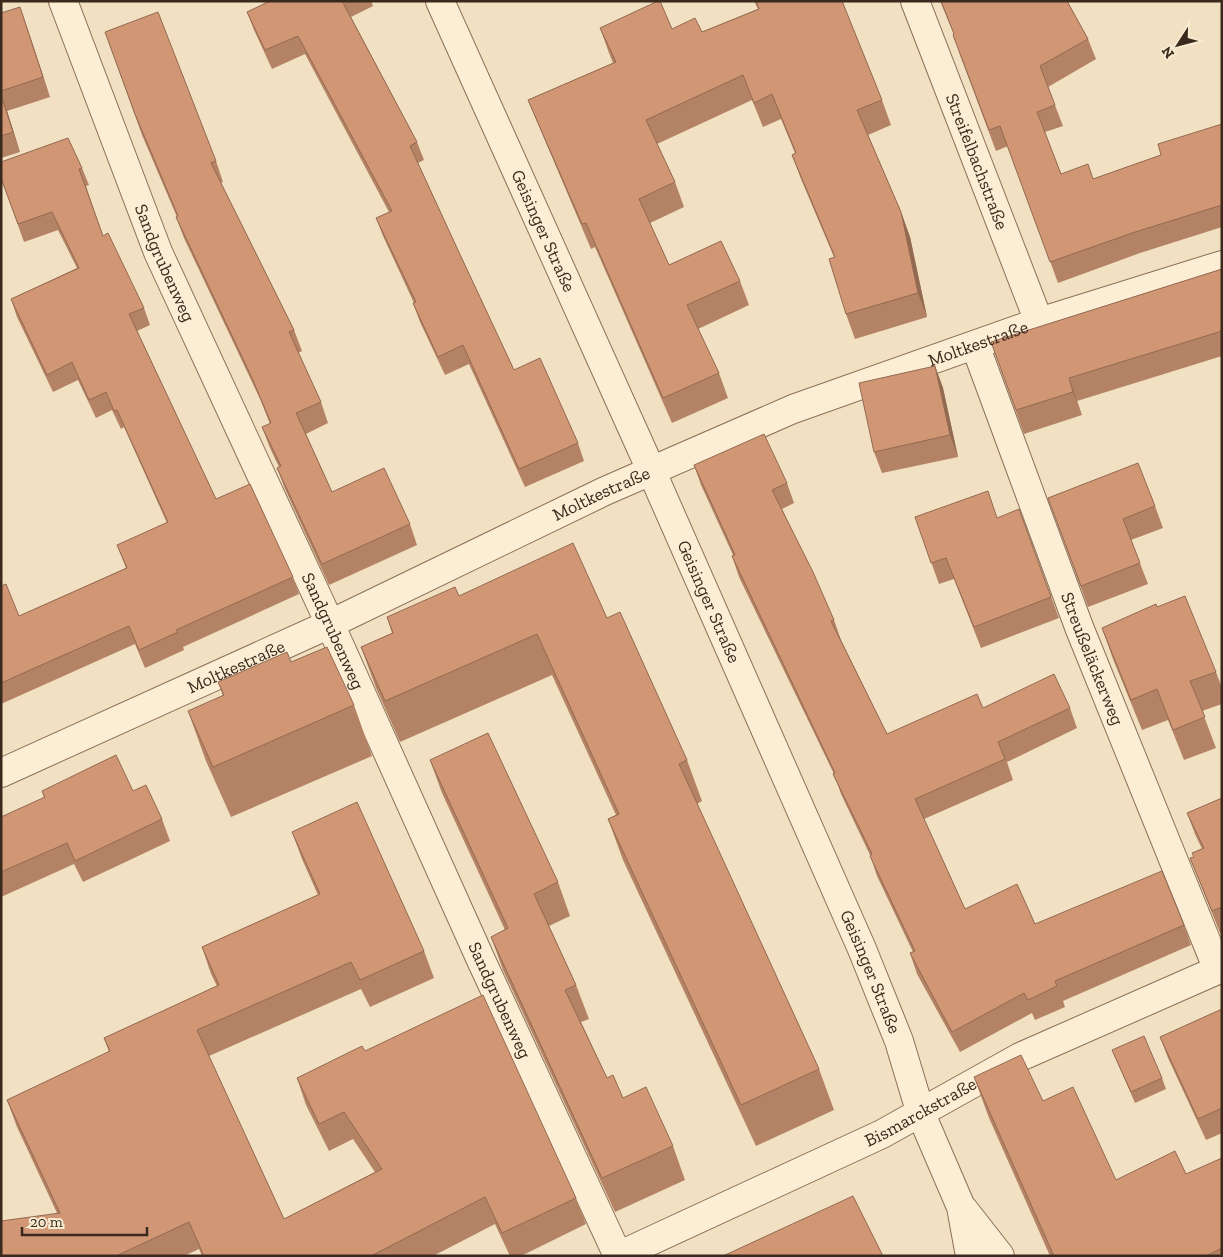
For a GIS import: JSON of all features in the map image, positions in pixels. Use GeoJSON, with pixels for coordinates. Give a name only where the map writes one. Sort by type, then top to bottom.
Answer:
{"type":"FeatureCollection","features":[{"type":"Feature","properties":{"kind":"street","name":"Sandgrubenweg"},"geometry":{"type":"LineString","coordinates":[[64,1],[158,252],[618,1256]]}},
{"type":"Feature","properties":{"kind":"street","name":"Geisinger Straße"},"geometry":{"type":"LineString","coordinates":[[440,1],[651,470],[862,949],[899,1041],[921,1114],[961,1207],[970,1256]]}},
{"type":"Feature","properties":{"kind":"street","name":"Streifelbachstraße"},"geometry":{"type":"LineString","coordinates":[[915,1],[1039,322]]}},
{"type":"Feature","properties":{"kind":"street","name":"Moltkestraße"},"geometry":{"type":"LineString","coordinates":[[1,773],[330,624],[651,470],[793,409],[1039,322],[1222,265]]}},
{"type":"Feature","properties":{"kind":"street","name":"Streußeläckerweg"},"geometry":{"type":"LineString","coordinates":[[975,345],[1079,627],[1220,969]]}},
{"type":"Feature","properties":{"kind":"street","name":"Bismarckstraße"},"geometry":{"type":"LineString","coordinates":[[618,1256],[811,1169],[921,1114],[1020,1058],[1220,969]]}},
{"type":"Feature","properties":{"kind":"street","name":"Geisinger Straße"},"geometry":{"type":"LineString","coordinates":[[961,1207],[1000,1256]]}},
{"type":"Feature","properties":{"kind":"building"},"geometry":{"type":"Polygon","coordinates":[[[270,1],[342,1],[417,142],[410,146],[514,370],[540,358],[578,443],[519,469],[463,345],[438,357],[413,303],[416,302],[376,218],[392,211],[298,36],[265,50],[247,12],[270,1]]]}},
{"type":"Feature","properties":{"kind":"building"},"geometry":{"type":"Polygon","coordinates":[[[660,1],[672,29],[695,18],[702,32],[759,9],[756,1],[842,1],[882,100],[857,110],[901,212],[918,293],[846,314],[829,259],[835,257],[792,155],[796,153],[772,94],[754,103],[743,75],[646,120],[675,182],[639,199],[669,265],[721,241],[740,281],[687,305],[719,373],[663,398],[586,223],[582,224],[528,100],[616,62],[600,28],[660,1]]]}},
{"type":"Feature","properties":{"kind":"building"},"geometry":{"type":"Polygon","coordinates":[[[941,1],[1067,1],[1088,39],[1040,66],[1055,105],[1037,112],[1061,174],[1088,164],[1093,179],[1161,155],[1158,144],[1222,124],[1222,205],[1132,233],[1050,262],[1000,126],[989,130],[941,1]]]}},
{"type":"Feature","properties":{"kind":"building"},"geometry":{"type":"Polygon","coordinates":[[[20,7],[43,77],[1,91],[1,13],[20,7]]]}},
{"type":"Feature","properties":{"kind":"building"},"geometry":{"type":"Polygon","coordinates":[[[158,12],[216,161],[211,163],[294,330],[289,332],[321,402],[296,413],[332,492],[384,468],[410,524],[322,564],[277,468],[281,466],[262,427],[271,423],[252,378],[176,217],[178,216],[135,114],[105,32],[158,12]]]}},
{"type":"Feature","properties":{"kind":"building"},"geometry":{"type":"Polygon","coordinates":[[[1,95],[13,132],[1,136],[1,95]]]}},
{"type":"Feature","properties":{"kind":"building"},"geometry":{"type":"Polygon","coordinates":[[[68,138],[82,168],[79,169],[103,236],[108,233],[144,308],[129,314],[216,499],[250,484],[293,577],[176,630],[178,632],[139,650],[129,626],[1,683],[1,586],[6,584],[19,616],[127,568],[117,545],[168,522],[117,410],[114,411],[106,392],[89,400],[72,362],[47,375],[11,299],[79,268],[52,212],[18,224],[1,178],[1,162],[68,138]]]}},
{"type":"Feature","properties":{"kind":"building"},"geometry":{"type":"Polygon","coordinates":[[[1222,269],[1222,331],[1069,378],[1073,392],[1016,410],[991,342],[1222,269]]]}},
{"type":"Feature","properties":{"kind":"building"},"geometry":{"type":"Polygon","coordinates":[[[935,366],[950,435],[874,452],[859,383],[935,366]]]}},
{"type":"Feature","properties":{"kind":"building"},"geometry":{"type":"Polygon","coordinates":[[[764,434],[787,483],[772,490],[813,572],[834,620],[831,621],[887,734],[977,694],[983,708],[1054,674],[1070,708],[998,742],[1005,759],[915,799],[965,909],[1017,884],[1035,924],[1162,871],[1184,925],[1055,981],[1057,986],[1028,1000],[1024,993],[952,1032],[910,953],[915,951],[870,856],[872,854],[833,774],[835,773],[732,556],[735,555],[694,465],[764,434]]]}},
{"type":"Feature","properties":{"kind":"building"},"geometry":{"type":"Polygon","coordinates":[[[1138,463],[1155,506],[1123,519],[1140,563],[1081,586],[1048,498],[1138,463]]]}},
{"type":"Feature","properties":{"kind":"building"},"geometry":{"type":"Polygon","coordinates":[[[988,491],[997,518],[1019,509],[1051,597],[974,627],[946,558],[931,563],[915,517],[988,491]]]}},
{"type":"Feature","properties":{"kind":"building"},"geometry":{"type":"Polygon","coordinates":[[[573,543],[607,618],[620,612],[687,760],[679,764],[819,1069],[741,1105],[608,819],[619,814],[537,634],[385,701],[361,647],[393,633],[387,617],[455,587],[459,596],[573,543]]]}},
{"type":"Feature","properties":{"kind":"building"},"geometry":{"type":"Polygon","coordinates":[[[1185,596],[1216,672],[1190,681],[1205,717],[1173,730],[1157,689],[1131,700],[1102,628],[1156,604],[1157,607],[1185,596]]]}},
{"type":"Feature","properties":{"kind":"building"},"geometry":{"type":"Polygon","coordinates":[[[327,647],[354,705],[213,767],[188,711],[224,695],[218,682],[287,652],[291,662],[327,647]]]}},
{"type":"Feature","properties":{"kind":"building"},"geometry":{"type":"Polygon","coordinates":[[[488,733],[558,882],[534,894],[576,985],[565,990],[607,1078],[613,1075],[623,1098],[646,1087],[673,1146],[602,1178],[491,937],[508,928],[430,760],[488,733]]]}},
{"type":"Feature","properties":{"kind":"building"},"geometry":{"type":"Polygon","coordinates":[[[116,755],[133,791],[146,785],[162,819],[75,861],[67,843],[1,872],[1,817],[45,797],[42,791],[116,755]]]}},
{"type":"Feature","properties":{"kind":"building"},"geometry":{"type":"Polygon","coordinates":[[[1222,798],[1222,907],[1212,911],[1190,858],[1194,857],[1192,853],[1204,848],[1187,813],[1222,798]]]}},
{"type":"Feature","properties":{"kind":"building"},"geometry":{"type":"Polygon","coordinates":[[[357,802],[424,951],[360,980],[351,962],[197,1030],[284,1219],[382,1169],[344,1112],[319,1124],[297,1078],[362,1046],[365,1051],[483,995],[576,1198],[502,1233],[485,1197],[371,1256],[204,1256],[189,1222],[116,1256],[1,1256],[1,1221],[60,1213],[7,1100],[110,1051],[104,1038],[219,985],[202,947],[320,894],[292,832],[357,802]]]}},
{"type":"Feature","properties":{"kind":"building"},"geometry":{"type":"Polygon","coordinates":[[[1222,1009],[1222,1108],[1198,1119],[1160,1037],[1222,1009]]]}},
{"type":"Feature","properties":{"kind":"building"},"geometry":{"type":"Polygon","coordinates":[[[1144,1036],[1162,1078],[1131,1092],[1112,1050],[1144,1036]]]}},
{"type":"Feature","properties":{"kind":"building"},"geometry":{"type":"Polygon","coordinates":[[[1021,1055],[1043,1101],[1073,1087],[1116,1180],[1175,1151],[1186,1174],[1222,1158],[1222,1248],[1206,1256],[1054,1256],[974,1077],[1021,1055]]]}},
{"type":"Feature","properties":{"kind":"building"},"geometry":{"type":"Polygon","coordinates":[[[853,1196],[883,1256],[723,1256],[853,1196]]]}}]}
